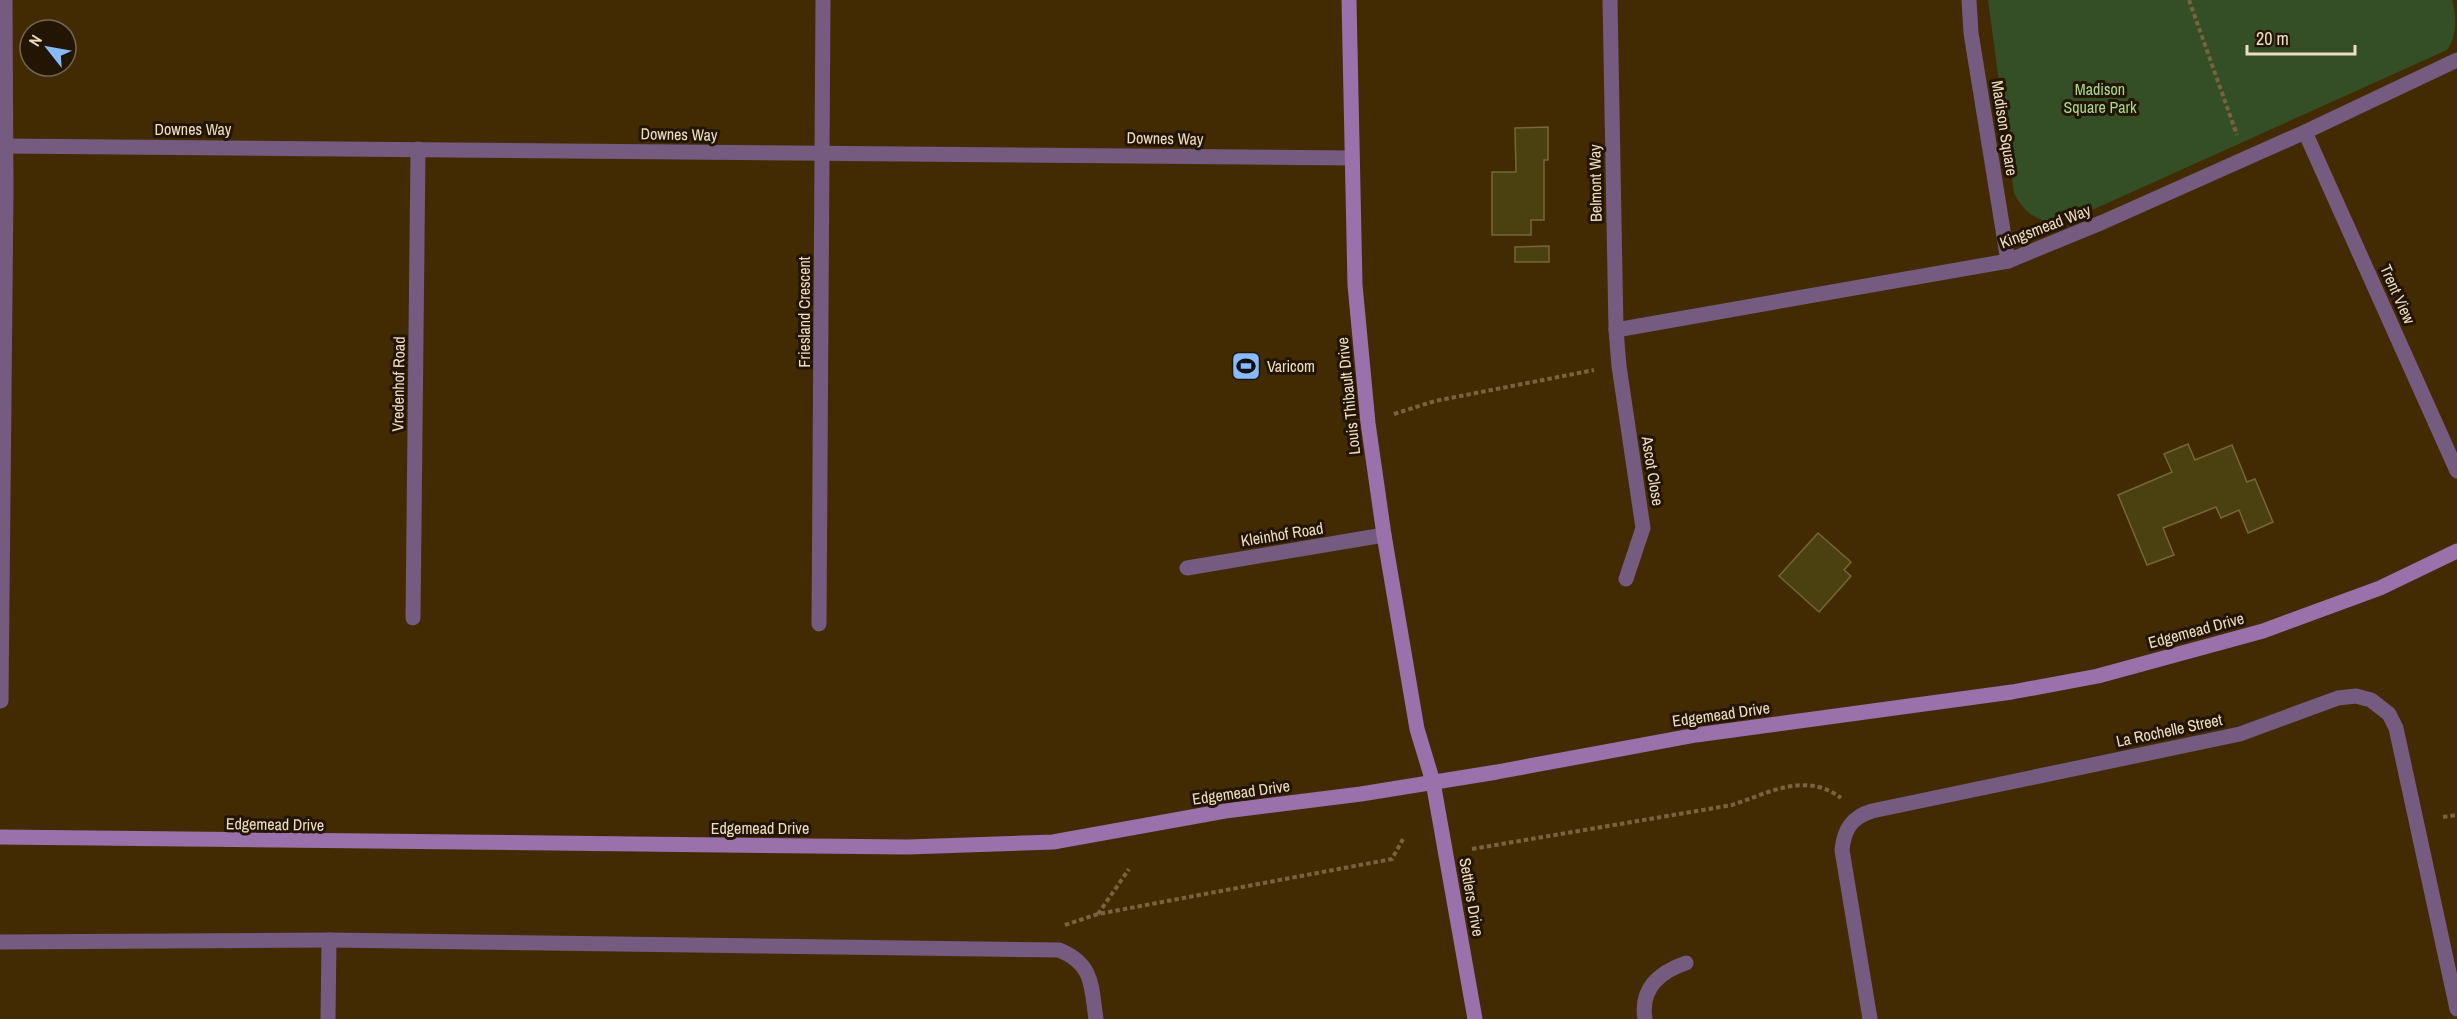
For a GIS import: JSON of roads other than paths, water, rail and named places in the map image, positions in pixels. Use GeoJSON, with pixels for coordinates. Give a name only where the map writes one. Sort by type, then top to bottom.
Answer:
{"type":"FeatureCollection","features":[{"type":"Feature","properties":{"kind":"street"},"geometry":{"type":"LineString","coordinates":[[1,701],[6,146],[5,0]]}},
{"type":"Feature","properties":{"kind":"street","name":"Friesland Crescent"},"geometry":{"type":"LineString","coordinates":[[819,624],[823,0]]}},
{"type":"Feature","properties":{"kind":"street","name":"Louis Thibault Drive"},"geometry":{"type":"LineString","coordinates":[[1349,0],[1355,285],[1368,423],[1384,535],[1417,729],[1433,782]]}},
{"type":"Feature","properties":{"kind":"street","name":"Belmont Way"},"geometry":{"type":"LineString","coordinates":[[1610,0],[1616,330],[1619,366]]}},
{"type":"Feature","properties":{"kind":"street","name":"Madison Square"},"geometry":{"type":"LineString","coordinates":[[1969,0],[1971,33],[2007,261]]}},
{"type":"Feature","properties":{"kind":"street","name":"Kingsmead Way"},"geometry":{"type":"LineString","coordinates":[[1616,330],[2007,261],[2103,222],[2305,132],[2457,60]]}},
{"type":"Feature","properties":{"kind":"street","name":"Trent View"},"geometry":{"type":"LineString","coordinates":[[2305,132],[2457,471]]}},
{"type":"Feature","properties":{"kind":"street","name":"Downes Way"},"geometry":{"type":"LineString","coordinates":[[6,146],[1352,158]]}},
{"type":"Feature","properties":{"kind":"street","name":"Vredenhof Road"},"geometry":{"type":"LineString","coordinates":[[413,618],[418,149]]}},
{"type":"Feature","properties":{"kind":"street","name":"Ascot Close"},"geometry":{"type":"LineString","coordinates":[[1619,366],[1643,528],[1626,579]]}},
{"type":"Feature","properties":{"kind":"street","name":"Kleinhof Road"},"geometry":{"type":"LineString","coordinates":[[1187,568],[1384,535]]}},
{"type":"Feature","properties":{"kind":"street","name":"Edgemead Drive"},"geometry":{"type":"LineString","coordinates":[[0,837],[908,847],[1053,842],[1225,811],[1433,782],[1696,735],[2012,692],[2098,676],[2263,631],[2380,588],[2457,551]]}},
{"type":"Feature","properties":{"kind":"street","name":"La Rochelle Street"},"geometry":{"type":"LineString","coordinates":[[1870,1019],[1842,850],[1846,831],[1855,819],[1872,811],[2240,734],[2338,698],[2356,696],[2371,699],[2381,705],[2396,728],[2457,1009]]}},
{"type":"Feature","properties":{"kind":"street","name":"Settlers Drive"},"geometry":{"type":"LineString","coordinates":[[1433,782],[1475,1019]]}},
{"type":"Feature","properties":{"kind":"street"},"geometry":{"type":"LineString","coordinates":[[328,1019],[329,940]]}},
{"type":"Feature","properties":{"kind":"street"},"geometry":{"type":"LineString","coordinates":[[0,942],[329,940],[1059,950],[1071,955],[1089,972],[1096,1019]]}},
{"type":"Feature","properties":{"kind":"street"},"geometry":{"type":"LineString","coordinates":[[1645,1019],[1644,1002],[1656,979],[1665,970],[1686,963]]}},
{"type":"Feature","properties":{"kind":"place","name":"Varicom"},"geometry":{"type":"Point","coordinates":[1246,366]}},
{"type":"Feature","properties":{"kind":"park label","name":"Madison Square Park"},"geometry":{"type":"Point","coordinates":[2100,98]}}]}
